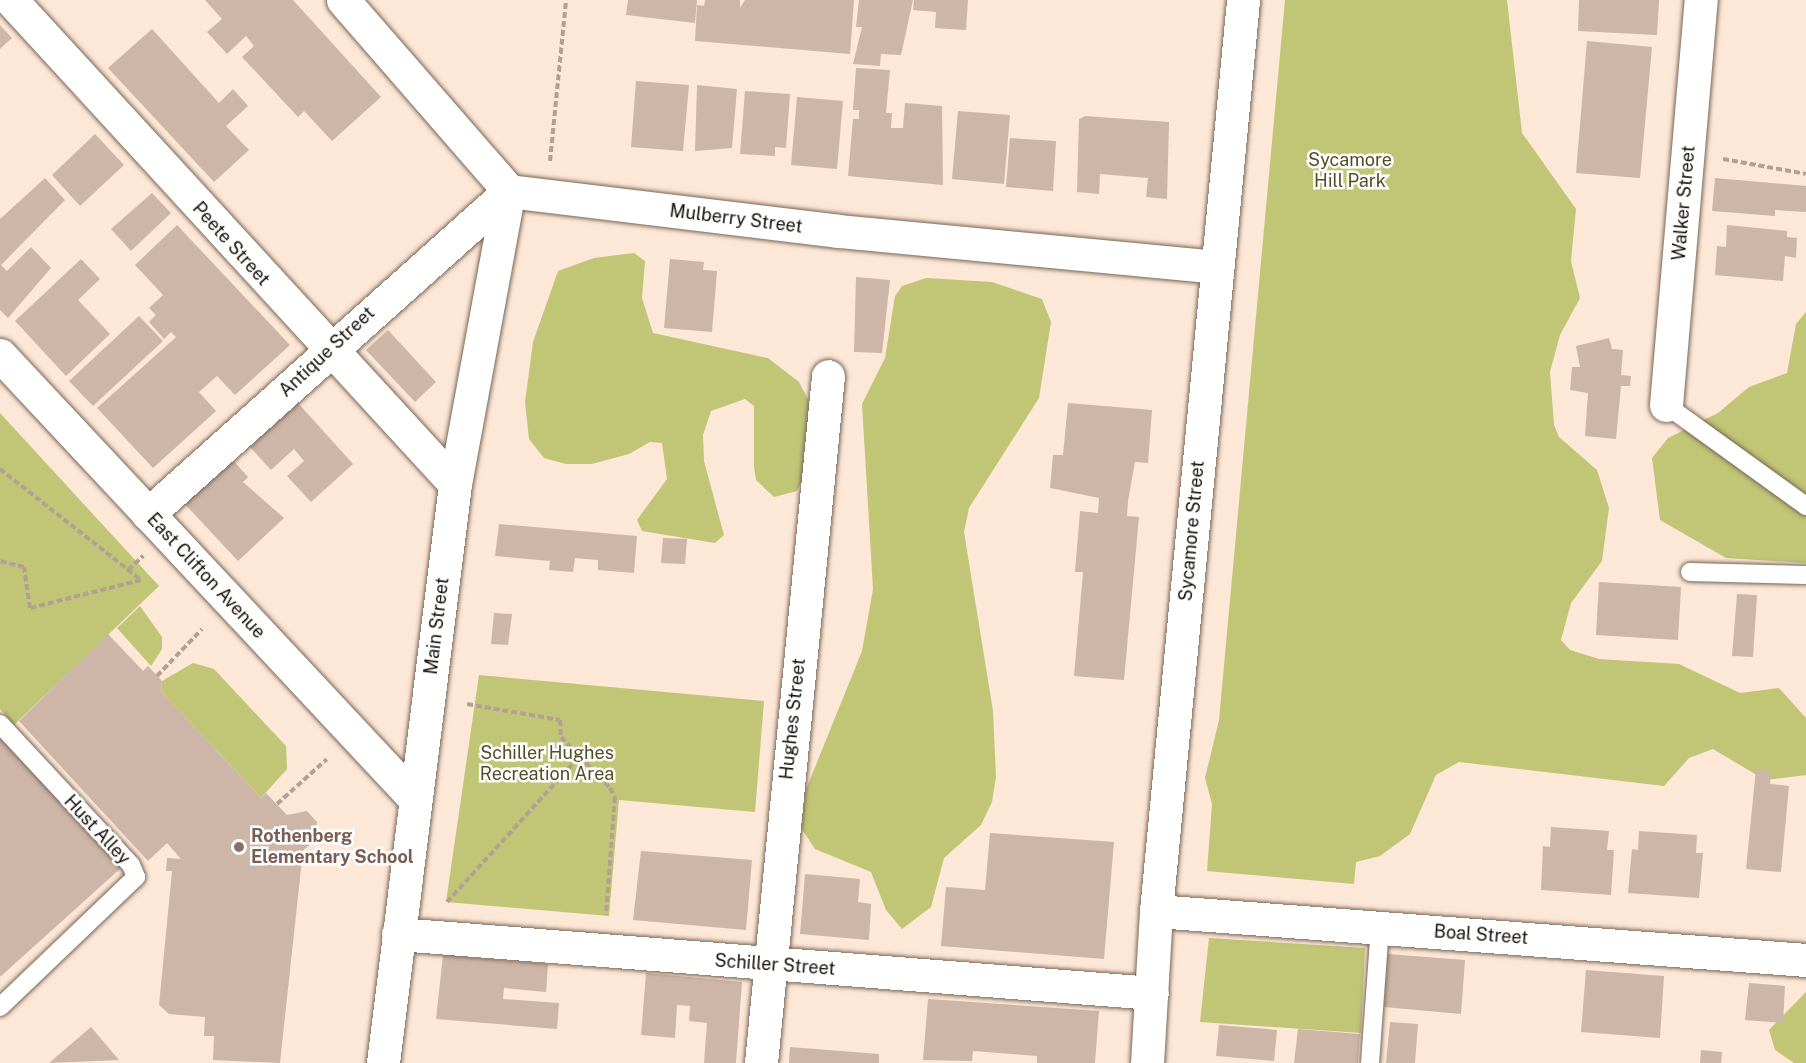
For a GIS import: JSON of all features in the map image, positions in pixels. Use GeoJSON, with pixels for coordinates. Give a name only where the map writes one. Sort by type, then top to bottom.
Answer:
{"type":"FeatureCollection","features":[{"type":"Feature","properties":{"kind":"street","name":"Peete Street"},"geometry":{"type":"LineString","coordinates":[[11,0],[455,484]]}},
{"type":"Feature","properties":{"kind":"street"},"geometry":{"type":"LineString","coordinates":[[342,0],[509,191]]}},
{"type":"Feature","properties":{"kind":"street","name":"Sycamore Street"},"geometry":{"type":"LineString","coordinates":[[1147,1063],[1156,911],[1243,0]]}},
{"type":"Feature","properties":{"kind":"street","name":"Walker Street"},"geometry":{"type":"LineString","coordinates":[[1666,405],[1701,0]]}},
{"type":"Feature","properties":{"kind":"street","name":"Antique Street"},"geometry":{"type":"LineString","coordinates":[[148,514],[328,348],[509,191]]}},
{"type":"Feature","properties":{"kind":"street","name":"Mulberry Street"},"geometry":{"type":"LineString","coordinates":[[509,191],[838,231],[1216,267]]}},
{"type":"Feature","properties":{"kind":"street","name":"Main Street"},"geometry":{"type":"LineString","coordinates":[[384,1063],[413,797],[455,484],[509,191]]}},
{"type":"Feature","properties":{"kind":"street","name":"East Clifton Avenue"},"geometry":{"type":"LineString","coordinates":[[0,355],[413,797]]}},
{"type":"Feature","properties":{"kind":"street","name":"Hughes Street"},"geometry":{"type":"LineString","coordinates":[[761,1063],[828,376]]}},
{"type":"Feature","properties":{"kind":"street","name":"Boal Street"},"geometry":{"type":"LineString","coordinates":[[1156,911],[1806,960]]}},
{"type":"Feature","properties":{"kind":"street","name":"Schiller Street"},"geometry":{"type":"LineString","coordinates":[[398,934],[769,965],[1152,993]]}},
{"type":"Feature","properties":{"kind":"lane"},"geometry":{"type":"LineString","coordinates":[[1666,405],[1806,506]]}},
{"type":"Feature","properties":{"kind":"lane"},"geometry":{"type":"LineString","coordinates":[[1690,572],[1806,575]]}},
{"type":"Feature","properties":{"kind":"lane","name":"Hust Alley"},"geometry":{"type":"LineString","coordinates":[[0,724],[131,865],[136,877],[0,1006]]}},
{"type":"Feature","properties":{"kind":"lane"},"geometry":{"type":"LineString","coordinates":[[1370,1063],[1380,927]]}},
{"type":"Feature","properties":{"kind":"path"},"geometry":{"type":"LineString","coordinates":[[549,165],[566,0]]}},
{"type":"Feature","properties":{"kind":"path"},"geometry":{"type":"LineString","coordinates":[[1713,157],[1806,174]]}},
{"type":"Feature","properties":{"kind":"path"},"geometry":{"type":"LineString","coordinates":[[0,469],[141,580],[30,608],[24,567],[0,561]]}},
{"type":"Feature","properties":{"kind":"path"},"geometry":{"type":"LineString","coordinates":[[128,570],[148,552]]}},
{"type":"Feature","properties":{"kind":"path"},"geometry":{"type":"LineString","coordinates":[[157,676],[202,629]]}},
{"type":"Feature","properties":{"kind":"path"},"geometry":{"type":"LineString","coordinates":[[467,705],[560,720],[561,737],[615,797],[605,924]]}},
{"type":"Feature","properties":{"kind":"path"},"geometry":{"type":"LineString","coordinates":[[441,909],[580,756]]}},
{"type":"Feature","properties":{"kind":"path"},"geometry":{"type":"LineString","coordinates":[[277,804],[327,759]]}},
{"type":"Feature","properties":{"kind":"green space","name":"Sycamore Hill Park"},"geometry":{"type":"Polygon","coordinates":[[[1285,0],[1507,0],[1522,133],[1576,209],[1571,261],[1580,298],[1560,335],[1550,372],[1554,425],[1559,437],[1597,470],[1609,508],[1602,561],[1571,603],[1561,640],[1570,650],[1599,659],[1679,664],[1740,693],[1779,688],[1806,718],[1806,775],[1765,780],[1713,749],[1689,758],[1664,786],[1459,762],[1436,775],[1410,834],[1380,856],[1356,862],[1354,884],[1207,871],[1212,804],[1205,778],[1219,720],[1285,0]]]}},
{"type":"Feature","properties":{"kind":"green space"},"geometry":{"type":"Polygon","coordinates":[[[634,253],[645,261],[642,298],[653,333],[768,358],[799,382],[811,405],[803,479],[797,491],[774,497],[756,480],[754,406],[745,399],[711,411],[703,435],[704,461],[724,535],[715,543],[642,531],[637,520],[667,479],[662,443],[650,442],[629,454],[592,464],[566,464],[544,458],[529,439],[525,402],[533,342],[558,271],[594,258],[634,253]]]}},
{"type":"Feature","properties":{"kind":"green space"},"geometry":{"type":"Polygon","coordinates":[[[926,278],[992,282],[1042,299],[1051,322],[1039,398],[969,508],[964,532],[993,711],[996,777],[992,802],[981,825],[944,858],[931,907],[902,929],[886,910],[871,872],[815,849],[801,828],[805,792],[862,651],[873,589],[862,404],[885,358],[895,296],[902,286],[926,278]]]}},
{"type":"Feature","properties":{"kind":"green space"},"geometry":{"type":"Polygon","coordinates":[[[1806,312],[1806,563],[1726,558],[1660,520],[1652,458],[1668,438],[1718,413],[1749,387],[1787,373],[1796,324],[1806,312]]]}},
{"type":"Feature","properties":{"kind":"green space"},"geometry":{"type":"Polygon","coordinates":[[[0,413],[159,586],[14,725],[0,709],[0,413]]]}},
{"type":"Feature","properties":{"kind":"green space"},"geometry":{"type":"Polygon","coordinates":[[[140,606],[162,637],[162,649],[151,666],[117,628],[140,606]]]}},
{"type":"Feature","properties":{"kind":"green space"},"geometry":{"type":"Polygon","coordinates":[[[193,663],[214,669],[286,746],[287,769],[261,798],[161,691],[162,681],[193,663]]]}},
{"type":"Feature","properties":{"kind":"green space","name":"Schiller Hughes Recreation Area"},"geometry":{"type":"Polygon","coordinates":[[[479,675],[764,701],[755,812],[619,800],[609,916],[446,902],[479,675]]]}},
{"type":"Feature","properties":{"kind":"green space"},"geometry":{"type":"Polygon","coordinates":[[[1209,938],[1365,948],[1361,1033],[1200,1022],[1209,938]]]}},
{"type":"Feature","properties":{"kind":"green space"},"geometry":{"type":"Polygon","coordinates":[[[1806,992],[1806,1063],[1794,1063],[1775,1050],[1769,1030],[1806,992]]]}},
{"type":"Feature","properties":{"kind":"building"},"geometry":{"type":"Polygon","coordinates":[[[205,0],[293,0],[381,97],[332,141],[304,111],[298,117],[242,57],[254,46],[246,36],[227,54],[207,32],[222,19],[205,0]]]}},
{"type":"Feature","properties":{"kind":"building"},"geometry":{"type":"Polygon","coordinates":[[[628,0],[697,0],[695,23],[626,15],[628,0]]]}},
{"type":"Feature","properties":{"kind":"building"},"geometry":{"type":"Polygon","coordinates":[[[705,0],[740,0],[740,8],[745,0],[854,0],[850,54],[695,41],[697,5],[704,6],[705,0]]]}},
{"type":"Feature","properties":{"kind":"building"},"geometry":{"type":"Polygon","coordinates":[[[859,0],[913,0],[901,55],[881,54],[880,66],[853,64],[862,27],[856,27],[859,0]]]}},
{"type":"Feature","properties":{"kind":"building"},"geometry":{"type":"Polygon","coordinates":[[[914,0],[968,0],[966,30],[935,28],[936,12],[913,10],[914,0]]]}},
{"type":"Feature","properties":{"kind":"building"},"geometry":{"type":"Polygon","coordinates":[[[1579,0],[1659,0],[1657,35],[1578,31],[1579,0]]]}},
{"type":"Feature","properties":{"kind":"building"},"geometry":{"type":"Polygon","coordinates":[[[0,25],[12,38],[0,49],[0,25]]]}},
{"type":"Feature","properties":{"kind":"building"},"geometry":{"type":"Polygon","coordinates":[[[152,29],[219,103],[233,89],[248,106],[226,126],[249,150],[214,182],[108,68],[152,29]]]}},
{"type":"Feature","properties":{"kind":"building"},"geometry":{"type":"Polygon","coordinates":[[[1587,41],[1652,47],[1640,178],[1576,173],[1587,41]]]}},
{"type":"Feature","properties":{"kind":"building"},"geometry":{"type":"Polygon","coordinates":[[[856,68],[890,70],[886,113],[892,113],[891,128],[903,128],[905,103],[942,106],[943,185],[848,176],[853,119],[859,119],[859,110],[853,110],[856,68]]]}},
{"type":"Feature","properties":{"kind":"building"},"geometry":{"type":"Polygon","coordinates":[[[636,81],[689,85],[683,151],[631,147],[636,81]]]}},
{"type":"Feature","properties":{"kind":"building"},"geometry":{"type":"Polygon","coordinates":[[[697,85],[737,89],[732,148],[695,151],[697,85]]]}},
{"type":"Feature","properties":{"kind":"building"},"geometry":{"type":"Polygon","coordinates":[[[745,91],[790,94],[786,148],[775,147],[775,156],[740,154],[745,91]]]}},
{"type":"Feature","properties":{"kind":"building"},"geometry":{"type":"Polygon","coordinates":[[[797,97],[843,101],[837,169],[791,165],[797,97]]]}},
{"type":"Feature","properties":{"kind":"building"},"geometry":{"type":"Polygon","coordinates":[[[958,111],[1010,115],[1004,184],[952,179],[958,111]]]}},
{"type":"Feature","properties":{"kind":"building"},"geometry":{"type":"Polygon","coordinates":[[[1085,116],[1169,122],[1167,199],[1146,197],[1148,178],[1100,174],[1099,194],[1077,192],[1079,119],[1085,116]]]}},
{"type":"Feature","properties":{"kind":"building"},"geometry":{"type":"Polygon","coordinates":[[[95,134],[124,165],[80,206],[52,175],[95,134]]]}},
{"type":"Feature","properties":{"kind":"building"},"geometry":{"type":"Polygon","coordinates":[[[1010,138],[1056,141],[1053,191],[1006,187],[1010,138]]]}},
{"type":"Feature","properties":{"kind":"building"},"geometry":{"type":"Polygon","coordinates":[[[45,178],[65,200],[1,265],[7,271],[31,247],[51,268],[8,318],[0,310],[0,219],[45,178]]]}},
{"type":"Feature","properties":{"kind":"building"},"geometry":{"type":"Polygon","coordinates":[[[1715,178],[1806,186],[1806,212],[1775,210],[1775,216],[1712,211],[1715,178]]]}},
{"type":"Feature","properties":{"kind":"building"},"geometry":{"type":"Polygon","coordinates":[[[152,193],[171,213],[131,251],[111,229],[152,193]]]}},
{"type":"Feature","properties":{"kind":"building"},"geometry":{"type":"Polygon","coordinates":[[[177,225],[290,345],[235,395],[217,376],[199,392],[216,411],[153,468],[97,408],[176,337],[171,332],[164,339],[149,322],[156,315],[149,308],[163,295],[135,265],[177,225]]]}},
{"type":"Feature","properties":{"kind":"building"},"geometry":{"type":"Polygon","coordinates":[[[1727,225],[1787,231],[1787,237],[1797,238],[1796,258],[1785,256],[1783,281],[1715,275],[1717,246],[1726,247],[1727,225]]]}},
{"type":"Feature","properties":{"kind":"building"},"geometry":{"type":"Polygon","coordinates":[[[81,259],[100,279],[78,300],[110,334],[66,376],[15,321],[81,259]]]}},
{"type":"Feature","properties":{"kind":"building"},"geometry":{"type":"Polygon","coordinates":[[[670,259],[704,262],[703,270],[717,271],[712,332],[664,328],[670,259]]]}},
{"type":"Feature","properties":{"kind":"building"},"geometry":{"type":"Polygon","coordinates":[[[856,277],[890,280],[882,353],[854,352],[856,277]]]}},
{"type":"Feature","properties":{"kind":"building"},"geometry":{"type":"Polygon","coordinates":[[[139,316],[163,341],[93,406],[69,381],[139,316]]]}},
{"type":"Feature","properties":{"kind":"building"},"geometry":{"type":"Polygon","coordinates":[[[388,330],[436,382],[415,402],[366,350],[388,330]]]}},
{"type":"Feature","properties":{"kind":"building"},"geometry":{"type":"Polygon","coordinates":[[[1609,338],[1612,349],[1623,350],[1621,375],[1631,376],[1630,386],[1621,386],[1616,439],[1585,436],[1588,393],[1570,390],[1572,367],[1580,367],[1576,346],[1609,338]]]}},
{"type":"Feature","properties":{"kind":"building"},"geometry":{"type":"Polygon","coordinates":[[[298,403],[353,464],[311,502],[287,476],[304,461],[294,449],[271,470],[250,447],[298,403]]]}},
{"type":"Feature","properties":{"kind":"building"},"geometry":{"type":"Polygon","coordinates":[[[1068,403],[1152,410],[1148,463],[1135,462],[1128,501],[1127,516],[1139,517],[1124,680],[1074,676],[1083,572],[1075,572],[1080,511],[1098,513],[1099,498],[1050,488],[1053,455],[1063,455],[1068,403]]]}},
{"type":"Feature","properties":{"kind":"building"},"geometry":{"type":"Polygon","coordinates":[[[231,458],[248,477],[243,482],[284,518],[238,561],[182,501],[231,458]]]}},
{"type":"Feature","properties":{"kind":"building"},"geometry":{"type":"Polygon","coordinates":[[[499,524],[637,536],[634,573],[598,570],[598,560],[575,558],[573,572],[549,570],[550,561],[495,556],[499,524]]]}},
{"type":"Feature","properties":{"kind":"building"},"geometry":{"type":"Polygon","coordinates":[[[663,538],[687,539],[685,564],[661,563],[663,538]]]}},
{"type":"Feature","properties":{"kind":"building"},"geometry":{"type":"Polygon","coordinates":[[[1599,582],[1681,587],[1678,640],[1596,635],[1599,582]]]}},
{"type":"Feature","properties":{"kind":"building"},"geometry":{"type":"Polygon","coordinates":[[[1737,594],[1757,595],[1753,657],[1732,656],[1737,594]]]}},
{"type":"Feature","properties":{"kind":"building"},"geometry":{"type":"Polygon","coordinates":[[[494,613],[512,614],[508,645],[491,644],[494,613]]]}},
{"type":"Feature","properties":{"kind":"building","name":"Rothenberg Elementary School"},"geometry":{"type":"Polygon","coordinates":[[[108,634],[143,671],[148,666],[162,681],[161,691],[261,798],[266,793],[287,815],[307,811],[317,822],[314,842],[303,850],[280,1063],[213,1060],[214,1036],[204,1036],[205,1017],[169,1014],[159,1005],[172,871],[166,871],[167,858],[181,859],[167,843],[148,861],[19,721],[108,634]]]}},
{"type":"Feature","properties":{"kind":"building"},"geometry":{"type":"Polygon","coordinates":[[[0,735],[121,868],[0,977],[0,735]]]}},
{"type":"Feature","properties":{"kind":"building"},"geometry":{"type":"Polygon","coordinates":[[[1756,769],[1771,771],[1770,784],[1789,786],[1781,872],[1746,869],[1756,769]]]}},
{"type":"Feature","properties":{"kind":"building"},"geometry":{"type":"Polygon","coordinates":[[[1551,827],[1609,831],[1607,850],[1614,850],[1611,895],[1541,890],[1543,846],[1550,847],[1551,827]]]}},
{"type":"Feature","properties":{"kind":"building"},"geometry":{"type":"Polygon","coordinates":[[[1639,831],[1697,835],[1696,853],[1703,853],[1699,898],[1628,893],[1632,849],[1638,850],[1639,831]]]}},
{"type":"Feature","properties":{"kind":"building"},"geometry":{"type":"Polygon","coordinates":[[[990,833],[1114,842],[1104,959],[941,946],[946,887],[985,890],[990,833]]]}},
{"type":"Feature","properties":{"kind":"building"},"geometry":{"type":"Polygon","coordinates":[[[641,851],[752,860],[746,930],[633,920],[641,851]]]}},
{"type":"Feature","properties":{"kind":"building"},"geometry":{"type":"Polygon","coordinates":[[[805,874],[860,879],[858,902],[871,904],[869,940],[800,934],[805,874]]]}},
{"type":"Feature","properties":{"kind":"building"},"geometry":{"type":"Polygon","coordinates":[[[1388,954],[1465,960],[1461,1014],[1384,1007],[1388,954]]]}},
{"type":"Feature","properties":{"kind":"building"},"geometry":{"type":"Polygon","coordinates":[[[443,955],[548,964],[546,992],[504,988],[503,999],[559,1003],[557,1029],[436,1019],[443,955]]]}},
{"type":"Feature","properties":{"kind":"building"},"geometry":{"type":"Polygon","coordinates":[[[1586,970],[1664,976],[1660,1038],[1581,1032],[1586,970]]]}},
{"type":"Feature","properties":{"kind":"building"},"geometry":{"type":"Polygon","coordinates":[[[646,973],[742,982],[736,1063],[704,1063],[707,1023],[689,1021],[690,1006],[677,1005],[675,1038],[641,1035],[646,973]]]}},
{"type":"Feature","properties":{"kind":"building"},"geometry":{"type":"Polygon","coordinates":[[[1749,983],[1785,986],[1783,1023],[1745,1020],[1749,983]]]}},
{"type":"Feature","properties":{"kind":"building"},"geometry":{"type":"Polygon","coordinates":[[[928,999],[1099,1011],[1095,1063],[1037,1063],[1037,1056],[973,1051],[972,1061],[923,1060],[928,999]]]}},
{"type":"Feature","properties":{"kind":"building"},"geometry":{"type":"Polygon","coordinates":[[[1390,1022],[1418,1024],[1415,1063],[1386,1063],[1390,1022]]]}},
{"type":"Feature","properties":{"kind":"building"},"geometry":{"type":"Polygon","coordinates":[[[1219,1025],[1277,1030],[1274,1061],[1216,1056],[1219,1025]]]}},
{"type":"Feature","properties":{"kind":"building"},"geometry":{"type":"Polygon","coordinates":[[[91,1027],[119,1060],[49,1063],[91,1027]]]}},
{"type":"Feature","properties":{"kind":"building"},"geometry":{"type":"Polygon","coordinates":[[[1298,1029],[1360,1034],[1358,1063],[1294,1063],[1298,1029]]]}},
{"type":"Feature","properties":{"kind":"building"},"geometry":{"type":"Polygon","coordinates":[[[790,1047],[879,1054],[879,1063],[789,1063],[790,1047]]]}},
{"type":"Feature","properties":{"kind":"building"},"geometry":{"type":"Polygon","coordinates":[[[1701,1050],[1722,1052],[1721,1063],[1700,1063],[1701,1050]]]}},
{"type":"Feature","properties":{"kind":"place","name":"Rothenberg Elementary School"},"geometry":{"type":"Point","coordinates":[239,847]}}]}
